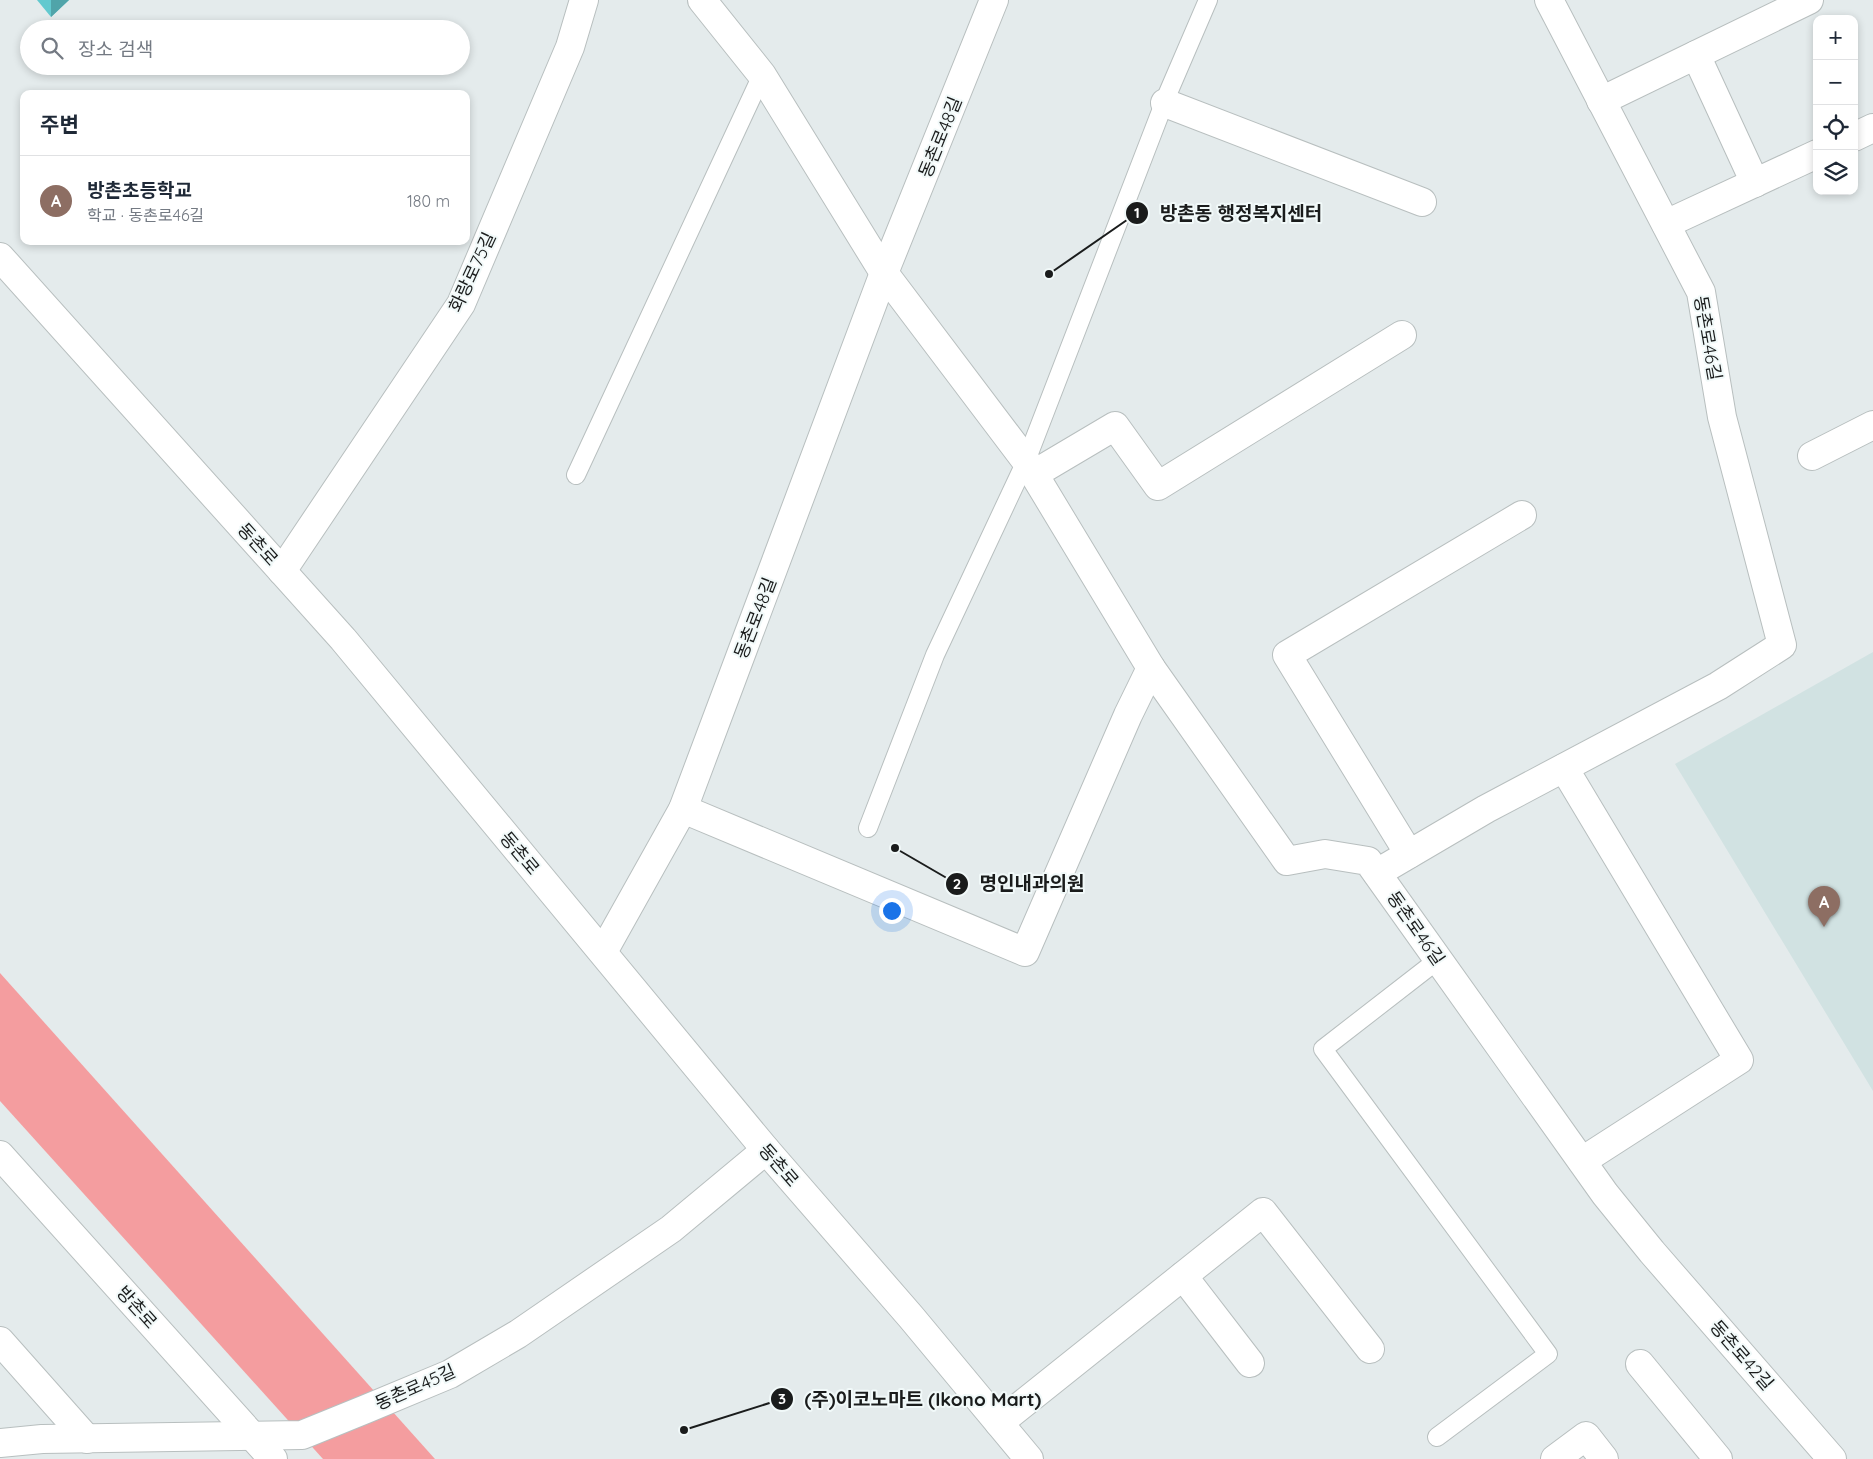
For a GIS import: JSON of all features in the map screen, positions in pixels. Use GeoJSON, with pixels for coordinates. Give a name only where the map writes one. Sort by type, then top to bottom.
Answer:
{"type":"FeatureCollection","features":[{"type":"Feature","properties":{"kind":"street","name":"화랑로75길"},"geometry":{"type":"LineString","coordinates":[[282,571],[461,304],[570,47],[584,0]]}},
{"type":"Feature","properties":{"kind":"street"},"geometry":{"type":"LineString","coordinates":[[683,809],[1026,952],[1128,715],[1151,668],[1030,468],[884,273],[762,75],[702,0]]}},
{"type":"Feature","properties":{"kind":"street","name":"동촌로48길"},"geometry":{"type":"LineString","coordinates":[[602,952],[683,809],[884,273],[994,0]]}},
{"type":"Feature","properties":{"kind":"street","name":"동촌로46길"},"geometry":{"type":"LineString","coordinates":[[1549,0],[1701,292],[1722,417],[1782,645],[1718,686],[1564,768]]}},
{"type":"Feature","properties":{"kind":"street"},"geometry":{"type":"LineString","coordinates":[[1602,101],[1809,0]]}},
{"type":"Feature","properties":{"kind":"street"},"geometry":{"type":"LineString","coordinates":[[1696,55],[1755,183]]}},
{"type":"Feature","properties":{"kind":"street"},"geometry":{"type":"LineString","coordinates":[[1166,98],[1422,202]]}},
{"type":"Feature","properties":{"kind":"street"},"geometry":{"type":"LineString","coordinates":[[1858,135],[1873,128]]}},
{"type":"Feature","properties":{"kind":"street"},"geometry":{"type":"LineString","coordinates":[[1666,224],[1813,156]]}},
{"type":"Feature","properties":{"kind":"street","name":"동촌로"},"geometry":{"type":"LineString","coordinates":[[0,257],[343,639],[766,1150],[911,1316],[1029,1459]]}},
{"type":"Feature","properties":{"kind":"street"},"geometry":{"type":"LineString","coordinates":[[1030,468],[1115,426],[1158,486],[1402,335]]}},
{"type":"Feature","properties":{"kind":"street"},"geometry":{"type":"LineString","coordinates":[[1812,456],[1873,425]]}},
{"type":"Feature","properties":{"kind":"street"},"geometry":{"type":"LineString","coordinates":[[1409,854],[1287,655],[1522,515]]}},
{"type":"Feature","properties":{"kind":"street","name":"동촌로46길"},"geometry":{"type":"LineString","coordinates":[[1151,668],[1287,861],[1324,854],[1368,861],[1605,1194],[1652,1252]]}},
{"type":"Feature","properties":{"kind":"street"},"geometry":{"type":"LineString","coordinates":[[1377,873],[1486,810],[1564,768],[1739,1060],[1582,1161]]}},
{"type":"Feature","properties":{"kind":"street","name":"동촌로45길"},"geometry":{"type":"LineString","coordinates":[[0,1443],[42,1439],[302,1435],[450,1374],[518,1334],[671,1229],[766,1150]]}},
{"type":"Feature","properties":{"kind":"street","name":"방촌로"},"geometry":{"type":"LineString","coordinates":[[0,1155],[273,1459]]}},
{"type":"Feature","properties":{"kind":"street"},"geometry":{"type":"LineString","coordinates":[[999,1423],[1264,1212],[1370,1349]]}},
{"type":"Feature","properties":{"kind":"street","name":"동촌로42길"},"geometry":{"type":"LineString","coordinates":[[1652,1252],[1832,1459]]}},
{"type":"Feature","properties":{"kind":"street"},"geometry":{"type":"LineString","coordinates":[[1183,1276],[1250,1363]]}},
{"type":"Feature","properties":{"kind":"street"},"geometry":{"type":"LineString","coordinates":[[0,1340],[87,1438]]}},
{"type":"Feature","properties":{"kind":"street"},"geometry":{"type":"LineString","coordinates":[[1640,1364],[1718,1459]]}},
{"type":"Feature","properties":{"kind":"street"},"geometry":{"type":"LineString","coordinates":[[1555,1459],[1586,1436],[1604,1459]]}},
{"type":"Feature","properties":{"kind":"lane"},"geometry":{"type":"LineString","coordinates":[[868,828],[935,655],[1030,468],[1166,98],[1208,0]]}},
{"type":"Feature","properties":{"kind":"lane"},"geometry":{"type":"LineString","coordinates":[[576,475],[762,75]]}},
{"type":"Feature","properties":{"kind":"lane"},"geometry":{"type":"LineString","coordinates":[[1437,1437],[1548,1354],[1323,1049],[1439,959]]}},
{"type":"Feature","properties":{"kind":"shaded area"},"geometry":{"type":"Polygon","coordinates":[[[1873,652],[1873,1091],[1675,764],[1873,652]]]}},
{"type":"Feature","properties":{"kind":"shaded area"},"geometry":{"type":"Polygon","coordinates":[[[0,973],[435,1459],[323,1459],[0,1101],[0,973]]]}},
{"type":"Feature","properties":{"kind":"place","name":"방촌동 행정복지센터"},"geometry":{"type":"Point","coordinates":[1049,274]}},
{"type":"Feature","properties":{"kind":"place","name":"명인내과의원"},"geometry":{"type":"Point","coordinates":[895,848]}},
{"type":"Feature","properties":{"kind":"place","name":"방촌초등학교"},"geometry":{"type":"Point","coordinates":[1824,927]}},
{"type":"Feature","properties":{"kind":"place","name":"(주)이코노마트 (Ikono Mart)"},"geometry":{"type":"Point","coordinates":[684,1430]}}]}
